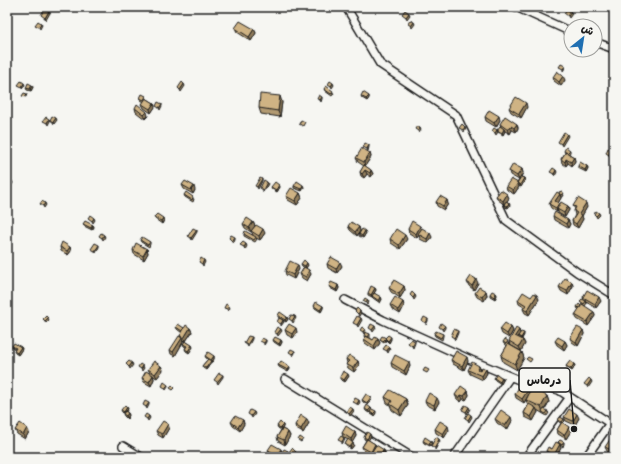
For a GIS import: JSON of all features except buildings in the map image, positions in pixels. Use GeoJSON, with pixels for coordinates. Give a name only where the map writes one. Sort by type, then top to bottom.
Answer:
{"type":"FeatureCollection","features":[{"type":"Feature","properties":{"kind":"street"},"geometry":{"type":"LineString","coordinates":[[346,7],[380,64],[456,115],[506,220],[577,272],[614,295]]}},
{"type":"Feature","properties":{"kind":"street"},"geometry":{"type":"LineString","coordinates":[[516,7],[563,28]]}},
{"type":"Feature","properties":{"kind":"street"},"geometry":{"type":"LineString","coordinates":[[603,45],[614,49]]}},
{"type":"Feature","properties":{"kind":"street"},"geometry":{"type":"LineString","coordinates":[[345,300],[383,320],[510,377],[559,390],[570,397],[612,425],[586,457]]}},
{"type":"Feature","properties":{"kind":"street"},"geometry":{"type":"LineString","coordinates":[[454,457],[510,377]]}},
{"type":"Feature","properties":{"kind":"street"},"geometry":{"type":"LineString","coordinates":[[285,379],[412,457]]}},
{"type":"Feature","properties":{"kind":"street"},"geometry":{"type":"LineString","coordinates":[[526,457],[570,397]]}},
{"type":"Feature","properties":{"kind":"street"},"geometry":{"type":"LineString","coordinates":[[123,446],[141,457]]}},
{"type":"Feature","properties":{"kind":"place","name":"درماس"},"geometry":{"type":"Point","coordinates":[574,429]}}]}
